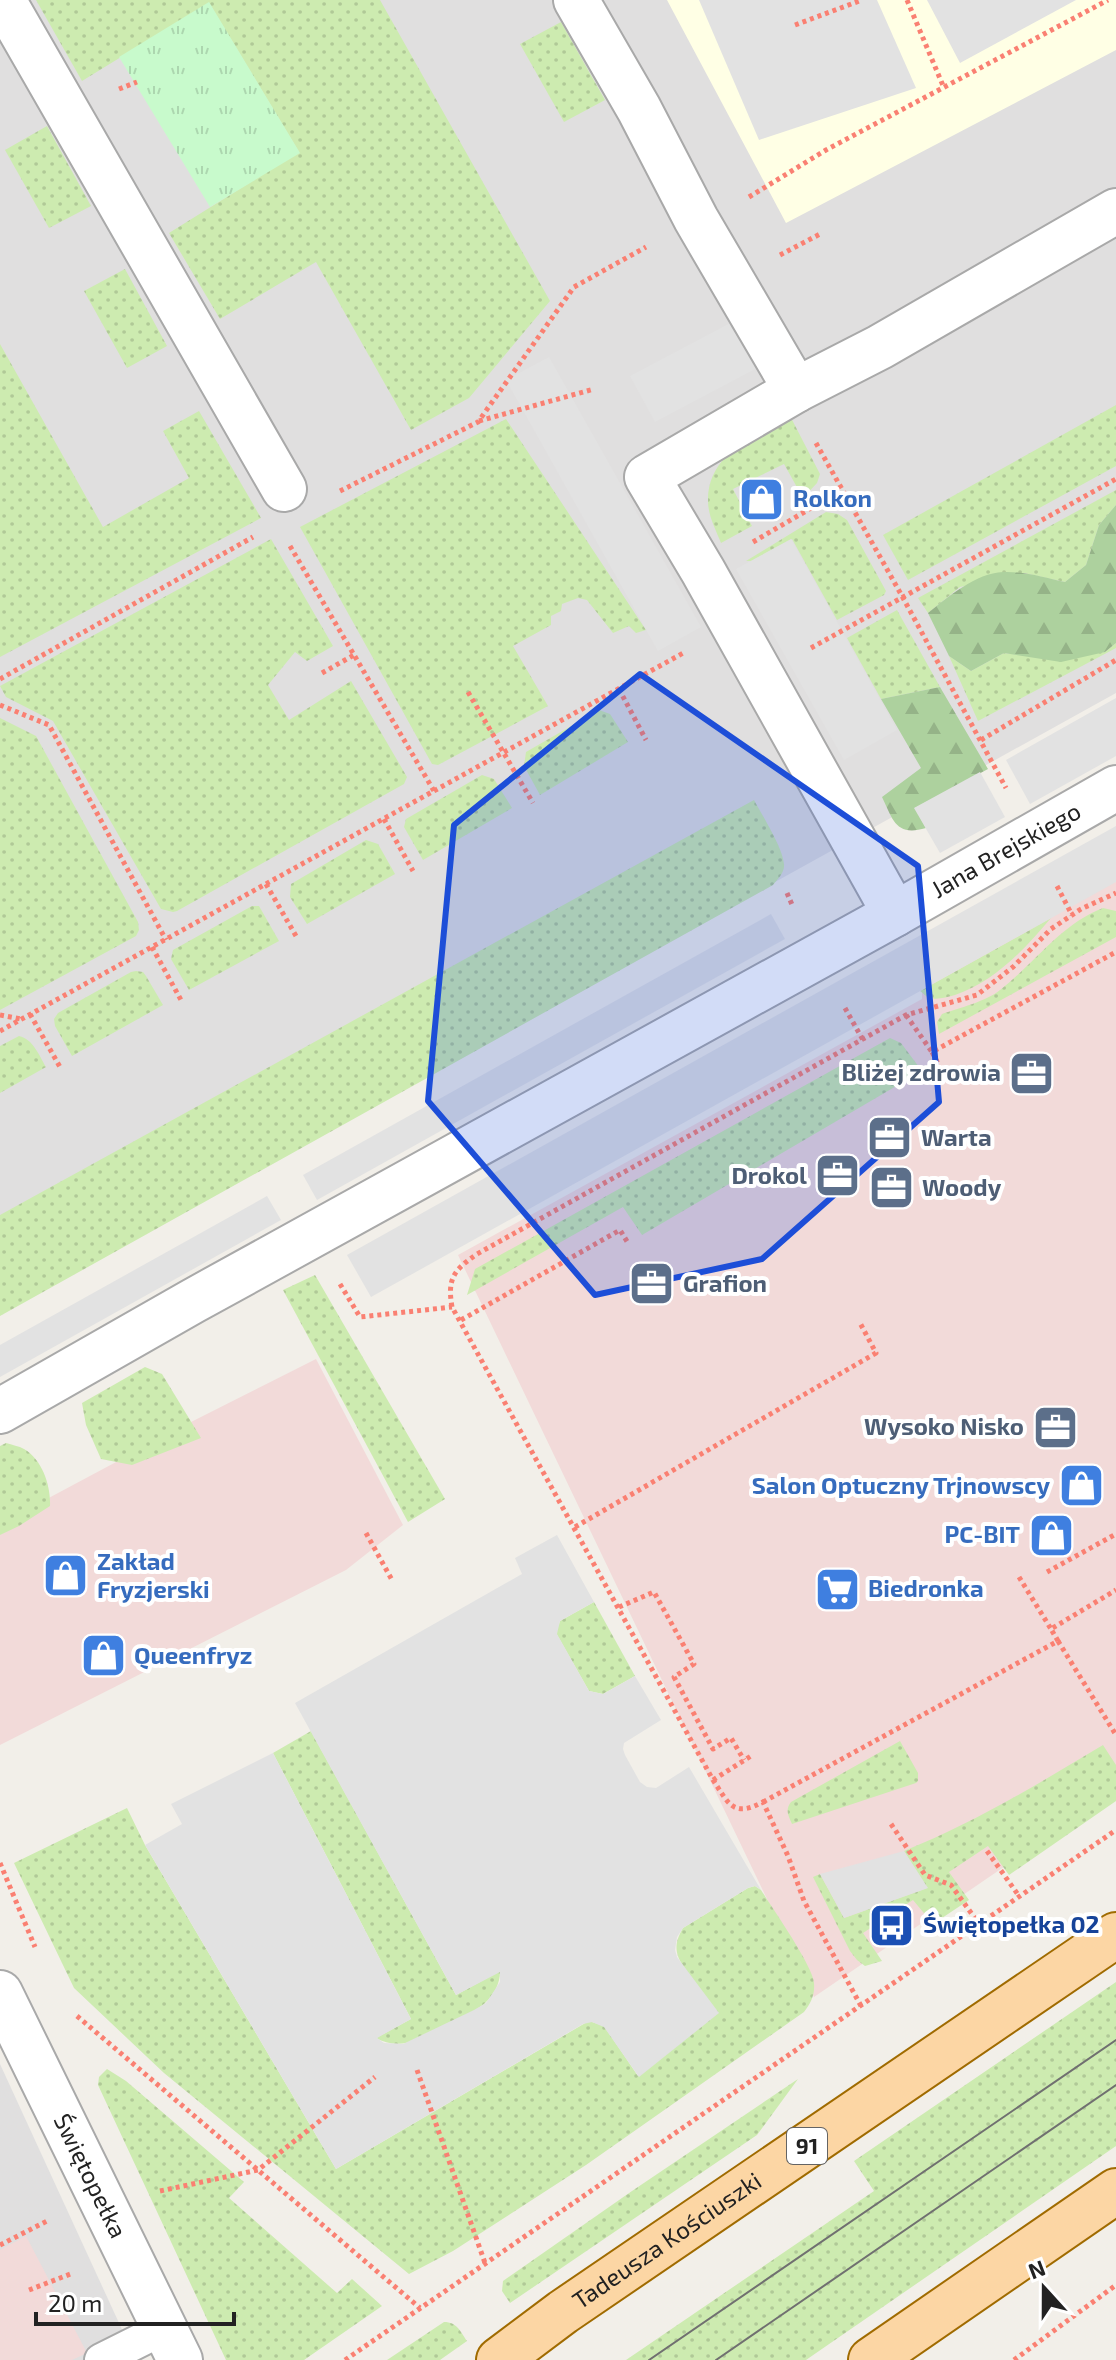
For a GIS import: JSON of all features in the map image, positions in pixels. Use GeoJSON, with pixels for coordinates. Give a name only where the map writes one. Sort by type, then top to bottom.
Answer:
{"type":"FeatureCollection","features":[{"type":"Feature","properties":{"kind":"main road","name":"Tadeusza Kościuszki"},"geometry":{"type":"LineString","coordinates":[[499,2360],[563,2312],[1116,1935]]}},
{"type":"Feature","properties":{"kind":"main road"},"geometry":{"type":"LineString","coordinates":[[871,2360],[1116,2191]]}},
{"type":"Feature","properties":{"kind":"street"},"geometry":{"type":"LineString","coordinates":[[3,0],[280,506]]}},
{"type":"Feature","properties":{"kind":"street"},"geometry":{"type":"LineString","coordinates":[[576,0],[639,109],[698,223],[796,390]]}},
{"type":"Feature","properties":{"kind":"street"},"geometry":{"type":"LineString","coordinates":[[895,914],[647,477],[1116,211]]}},
{"type":"Feature","properties":{"kind":"street","name":"Jana Brejskiego"},"geometry":{"type":"LineString","coordinates":[[0,1411],[1116,788]]}},
{"type":"Feature","properties":{"kind":"street","name":"Świętopełka"},"geometry":{"type":"LineString","coordinates":[[0,1993],[173,2344]]}},
{"type":"Feature","properties":{"kind":"lane"},"geometry":{"type":"LineString","coordinates":[[101,2360],[173,2344]]}},
{"type":"Feature","properties":{"kind":"path"},"geometry":{"type":"LineString","coordinates":[[795,25],[862,0]]}},
{"type":"Feature","properties":{"kind":"path"},"geometry":{"type":"LineString","coordinates":[[907,0],[944,88]]}},
{"type":"Feature","properties":{"kind":"path"},"geometry":{"type":"LineString","coordinates":[[478,422],[574,287],[1108,0]]}},
{"type":"Feature","properties":{"kind":"path"},"geometry":{"type":"LineString","coordinates":[[331,496],[478,422],[594,389]]}},
{"type":"Feature","properties":{"kind":"path"},"geometry":{"type":"LineString","coordinates":[[796,390],[805,424],[981,740],[1072,915]]}},
{"type":"Feature","properties":{"kind":"path"},"geometry":{"type":"LineString","coordinates":[[761,676],[1116,479]]}},
{"type":"Feature","properties":{"kind":"path"},"geometry":{"type":"LineString","coordinates":[[784,524],[842,490]]}},
{"type":"Feature","properties":{"kind":"path"},"geometry":{"type":"LineString","coordinates":[[0,679],[280,506],[354,655],[434,791]]}},
{"type":"Feature","properties":{"kind":"path"},"geometry":{"type":"LineString","coordinates":[[0,1031],[733,626]]}},
{"type":"Feature","properties":{"kind":"path"},"geometry":{"type":"LineString","coordinates":[[322,673],[354,655]]}},
{"type":"Feature","properties":{"kind":"path"},"geometry":{"type":"LineString","coordinates":[[981,740],[1116,660]]}},
{"type":"Feature","properties":{"kind":"path"},"geometry":{"type":"LineString","coordinates":[[619,689],[646,740]]}},
{"type":"Feature","properties":{"kind":"path"},"geometry":{"type":"LineString","coordinates":[[468,692],[533,803]]}},
{"type":"Feature","properties":{"kind":"path"},"geometry":{"type":"LineString","coordinates":[[0,705],[49,725],[166,940]]}},
{"type":"Feature","properties":{"kind":"path"},"geometry":{"type":"LineString","coordinates":[[384,819],[413,871]]}},
{"type":"Feature","properties":{"kind":"path"},"geometry":{"type":"LineString","coordinates":[[266,884],[296,936]]}},
{"type":"Feature","properties":{"kind":"path"},"geometry":{"type":"LineString","coordinates":[[1058,1641],[748,1810],[729,1805],[452,1307],[449,1289],[453,1276],[462,1264],[477,1254],[906,1015],[977,995],[1013,967],[1051,929],[1116,893]]}},
{"type":"Feature","properties":{"kind":"path"},"geometry":{"type":"LineString","coordinates":[[152,947],[181,1000]]}},
{"type":"Feature","properties":{"kind":"path"},"geometry":{"type":"LineString","coordinates":[[932,1052],[1116,952]]}},
{"type":"Feature","properties":{"kind":"path"},"geometry":{"type":"LineString","coordinates":[[30,1014],[60,1067]]}},
{"type":"Feature","properties":{"kind":"path"},"geometry":{"type":"LineString","coordinates":[[0,1015],[22,1019]]}},
{"type":"Feature","properties":{"kind":"path"},"geometry":{"type":"LineString","coordinates":[[906,1015],[941,1069]]}},
{"type":"Feature","properties":{"kind":"path"},"geometry":{"type":"LineString","coordinates":[[461,1320],[620,1230],[628,1243]]}},
{"type":"Feature","properties":{"kind":"path"},"geometry":{"type":"LineString","coordinates":[[575,1527],[876,1353],[859,1321]]}},
{"type":"Feature","properties":{"kind":"path"},"geometry":{"type":"LineString","coordinates":[[366,1533],[392,1580]]}},
{"type":"Feature","properties":{"kind":"path"},"geometry":{"type":"LineString","coordinates":[[1047,1572],[1116,1534]]}},
{"type":"Feature","properties":{"kind":"path"},"geometry":{"type":"LineString","coordinates":[[1019,1577],[1116,1735]]}},
{"type":"Feature","properties":{"kind":"path"},"geometry":{"type":"LineString","coordinates":[[1051,1629],[1116,1590]]}},
{"type":"Feature","properties":{"kind":"path"},"geometry":{"type":"LineString","coordinates":[[619,1607],[654,1592],[694,1664],[674,1677],[680,1689],[713,1749],[731,1738],[744,1760]]}},
{"type":"Feature","properties":{"kind":"path"},"geometry":{"type":"LineString","coordinates":[[713,1780],[751,1756]]}},
{"type":"Feature","properties":{"kind":"path"},"geometry":{"type":"LineString","coordinates":[[763,1802],[788,1856],[804,1901],[861,2006]]}},
{"type":"Feature","properties":{"kind":"path"},"geometry":{"type":"LineString","coordinates":[[891,1824],[925,1875],[951,1885],[979,1924]]}},
{"type":"Feature","properties":{"kind":"path"},"geometry":{"type":"LineString","coordinates":[[345,2360],[1116,1830]]}},
{"type":"Feature","properties":{"kind":"path"},"geometry":{"type":"LineString","coordinates":[[987,1851],[1019,1897]]}},
{"type":"Feature","properties":{"kind":"path"},"geometry":{"type":"LineString","coordinates":[[0,1863],[40,1958]]}},
{"type":"Feature","properties":{"kind":"path"},"geometry":{"type":"LineString","coordinates":[[69,2008],[420,2308]]}},
{"type":"Feature","properties":{"kind":"path"},"geometry":{"type":"LineString","coordinates":[[417,2070],[485,2263]]}},
{"type":"Feature","properties":{"kind":"path"},"geometry":{"type":"LineString","coordinates":[[154,2192],[258,2170],[375,2077]]}},
{"type":"Feature","properties":{"kind":"path"},"geometry":{"type":"LineString","coordinates":[[0,2245],[57,2216]]}},
{"type":"Feature","properties":{"kind":"path"},"geometry":{"type":"LineString","coordinates":[[29,2290],[80,2270]]}},
{"type":"Feature","properties":{"kind":"path"},"geometry":{"type":"LineString","coordinates":[[1014,2360],[1116,2285]]}},
{"type":"Feature","properties":{"kind":"highlighted area"},"geometry":{"type":"Polygon","coordinates":[[[640,674],[918,866],[939,1102],[762,1259],[595,1295],[428,1101],[454,825],[640,674]]]}},
{"type":"Feature","properties":{"kind":"shaded area"},"geometry":{"type":"Polygon","coordinates":[[[0,0],[1116,0],[1116,693],[0,1312],[0,0]]]}},
{"type":"Feature","properties":{"kind":"shaded area"},"geometry":{"type":"Polygon","coordinates":[[[667,0],[1116,0],[1116,50],[786,223],[667,0]]]}},
{"type":"Feature","properties":{"kind":"shaded area"},"geometry":{"type":"Polygon","coordinates":[[[699,0],[877,0],[916,88],[759,140],[699,0]]]}},
{"type":"Feature","properties":{"kind":"shaded area"},"geometry":{"type":"Polygon","coordinates":[[[927,0],[1076,0],[960,63],[927,0]]]}},
{"type":"Feature","properties":{"kind":"shaded area"},"geometry":{"type":"Polygon","coordinates":[[[734,321],[759,367],[655,422],[630,376],[734,321]]]}},
{"type":"Feature","properties":{"kind":"shaded area"},"geometry":{"type":"Polygon","coordinates":[[[549,357],[701,627],[658,651],[506,380],[549,357]]]}},
{"type":"Feature","properties":{"kind":"shaded area"},"geometry":{"type":"Polygon","coordinates":[[[791,539],[897,730],[844,760],[736,569],[791,539]]]}},
{"type":"Feature","properties":{"kind":"shaded area"},"geometry":{"type":"Polygon","coordinates":[[[1116,698],[1116,756],[1030,804],[1006,760],[1116,698]]]}},
{"type":"Feature","properties":{"kind":"shaded area"},"geometry":{"type":"Polygon","coordinates":[[[980,772],[1005,817],[940,853],[914,808],[980,772]]]}},
{"type":"Feature","properties":{"kind":"shaded area"},"geometry":{"type":"Polygon","coordinates":[[[1116,826],[1116,882],[371,1297],[347,1255],[1116,826]]]}},
{"type":"Feature","properties":{"kind":"shaded area"},"geometry":{"type":"Polygon","coordinates":[[[1116,863],[1116,1790],[814,1997],[458,1255],[922,999],[922,977],[1116,863]]]}},
{"type":"Feature","properties":{"kind":"shaded area"},"geometry":{"type":"Polygon","coordinates":[[[771,914],[785,939],[317,1200],[303,1175],[771,914]]]}},
{"type":"Feature","properties":{"kind":"shaded area"},"geometry":{"type":"Polygon","coordinates":[[[267,1196],[281,1220],[0,1377],[0,1345],[267,1196]]]}},
{"type":"Feature","properties":{"kind":"shaded area"},"geometry":{"type":"Polygon","coordinates":[[[316,1359],[403,1525],[346,1570],[0,1745],[0,1524],[316,1359]]]}},
{"type":"Feature","properties":{"kind":"shaded area"},"geometry":{"type":"Polygon","coordinates":[[[557,1535],[594,1602],[560,1621],[557,1634],[589,1691],[603,1694],[635,1676],[661,1720],[624,1743],[625,1755],[640,1782],[656,1788],[689,1767],[761,1890],[755,1886],[748,1888],[683,1928],[677,1937],[677,1957],[719,2013],[639,2077],[604,2027],[592,2022],[583,2024],[336,2169],[145,1845],[182,1824],[171,1804],[273,1753],[411,2019],[377,2038],[384,2043],[403,2044],[486,2003],[500,1982],[500,1972],[456,1995],[295,1703],[522,1574],[515,1558],[557,1535]]]}},
{"type":"Feature","properties":{"kind":"shaded area"},"geometry":{"type":"Polygon","coordinates":[[[904,1851],[928,1888],[844,1918],[820,1874],[904,1851]]]}},
{"type":"Feature","properties":{"kind":"shaded area"},"geometry":{"type":"Polygon","coordinates":[[[0,2064],[136,2360],[0,2360],[0,2064]]]}},
{"type":"Feature","properties":{"kind":"shaded area"},"geometry":{"type":"Polygon","coordinates":[[[26,2236],[87,2353],[72,2360],[0,2360],[0,2250],[26,2236]]]}},
{"type":"Feature","properties":{"kind":"green space"},"geometry":{"type":"Polygon","coordinates":[[[36,0],[380,0],[550,301],[469,398],[411,430],[316,262],[220,319],[169,233],[299,152],[209,3],[82,81],[36,0]]]}},
{"type":"Feature","properties":{"kind":"green space"},"geometry":{"type":"Polygon","coordinates":[[[209,2],[300,153],[210,207],[119,57],[209,2]]]}},
{"type":"Feature","properties":{"kind":"green space"},"geometry":{"type":"Polygon","coordinates":[[[561,22],[605,100],[564,122],[520,44],[561,22]]]}},
{"type":"Feature","properties":{"kind":"green space"},"geometry":{"type":"Polygon","coordinates":[[[47,126],[91,206],[49,228],[5,150],[47,126]]]}},
{"type":"Feature","properties":{"kind":"green space"},"geometry":{"type":"Polygon","coordinates":[[[125,269],[167,346],[127,368],[84,291],[125,269]]]}},
{"type":"Feature","properties":{"kind":"green space"},"geometry":{"type":"Polygon","coordinates":[[[0,344],[103,527],[189,478],[163,431],[199,411],[261,518],[0,657],[0,344]]]}},
{"type":"Feature","properties":{"kind":"green space"},"geometry":{"type":"Polygon","coordinates":[[[1116,405],[1116,466],[908,580],[883,535],[1116,405]]]}},
{"type":"Feature","properties":{"kind":"green space"},"geometry":{"type":"Polygon","coordinates":[[[788,412],[820,474],[817,483],[803,498],[784,464],[733,489],[752,526],[721,543],[708,507],[715,471],[747,438],[788,412]]]}},
{"type":"Feature","properties":{"kind":"green space"},"geometry":{"type":"Polygon","coordinates":[[[506,419],[646,630],[636,633],[629,626],[613,633],[587,600],[578,598],[562,604],[561,611],[551,616],[551,625],[513,646],[548,706],[438,765],[432,764],[300,527],[506,419]]]}},
{"type":"Feature","properties":{"kind":"green space"},"geometry":{"type":"Polygon","coordinates":[[[1116,490],[1116,505],[1099,525],[1086,565],[1065,582],[1024,573],[960,587],[928,613],[918,598],[1116,490]]]}},
{"type":"Feature","properties":{"kind":"green space"},"geometry":{"type":"Polygon","coordinates":[[[1116,505],[1116,643],[1105,652],[1061,662],[1004,653],[971,671],[949,656],[928,613],[963,587],[993,573],[1035,575],[1065,582],[1086,565],[1099,525],[1116,505]]]}},
{"type":"Feature","properties":{"kind":"green space"},"geometry":{"type":"Polygon","coordinates":[[[826,512],[838,514],[847,520],[886,591],[884,595],[837,620],[792,539],[752,561],[746,561],[826,512]]]}},
{"type":"Feature","properties":{"kind":"green space"},"geometry":{"type":"Polygon","coordinates":[[[271,539],[333,646],[307,661],[295,652],[268,685],[289,720],[351,681],[407,777],[404,784],[177,911],[161,909],[53,721],[6,697],[0,686],[271,539]]]}},
{"type":"Feature","properties":{"kind":"green space"},"geometry":{"type":"Polygon","coordinates":[[[897,610],[940,687],[881,699],[847,638],[897,610]]]}},
{"type":"Feature","properties":{"kind":"green space"},"geometry":{"type":"Polygon","coordinates":[[[1116,643],[1116,648],[978,721],[949,656],[971,671],[1004,653],[1028,656],[1105,652],[1116,643]]]}},
{"type":"Feature","properties":{"kind":"green space"},"geometry":{"type":"Polygon","coordinates":[[[940,687],[988,769],[915,808],[926,828],[908,830],[897,824],[882,797],[921,768],[881,699],[940,687]]]}},
{"type":"Feature","properties":{"kind":"green space"},"geometry":{"type":"Polygon","coordinates":[[[599,710],[610,714],[628,742],[540,795],[524,766],[526,752],[599,710]]]}},
{"type":"Feature","properties":{"kind":"green space"},"geometry":{"type":"Polygon","coordinates":[[[0,718],[36,736],[138,922],[139,930],[136,936],[0,1010],[0,718]]]}},
{"type":"Feature","properties":{"kind":"green space"},"geometry":{"type":"Polygon","coordinates":[[[482,775],[494,779],[512,808],[423,860],[404,827],[406,819],[482,775]]]}},
{"type":"Feature","properties":{"kind":"green space"},"geometry":{"type":"Polygon","coordinates":[[[754,800],[783,857],[783,870],[773,885],[0,1316],[0,1215],[754,800]]]}},
{"type":"Feature","properties":{"kind":"green space"},"geometry":{"type":"Polygon","coordinates":[[[366,840],[378,844],[395,874],[307,924],[290,897],[291,884],[366,840]]]}},
{"type":"Feature","properties":{"kind":"green space"},"geometry":{"type":"Polygon","coordinates":[[[252,906],[259,906],[279,941],[189,990],[171,959],[173,950],[252,906]]]}},
{"type":"Feature","properties":{"kind":"green space"},"geometry":{"type":"Polygon","coordinates":[[[1103,908],[1116,911],[1116,937],[939,1034],[937,1022],[942,1014],[994,994],[1061,934],[1103,908]]]}},
{"type":"Feature","properties":{"kind":"green space"},"geometry":{"type":"Polygon","coordinates":[[[1051,918],[1019,953],[983,982],[955,995],[936,999],[920,991],[1051,918]]]}},
{"type":"Feature","properties":{"kind":"green space"},"geometry":{"type":"Polygon","coordinates":[[[136,971],[143,972],[163,1005],[72,1056],[55,1026],[54,1019],[58,1013],[136,971]]]}},
{"type":"Feature","properties":{"kind":"green space"},"geometry":{"type":"Polygon","coordinates":[[[19,1036],[32,1044],[46,1067],[0,1093],[0,1046],[19,1036]]]}},
{"type":"Feature","properties":{"kind":"green space"},"geometry":{"type":"Polygon","coordinates":[[[890,1038],[901,1043],[922,1071],[642,1235],[623,1207],[467,1295],[475,1269],[890,1038]]]}},
{"type":"Feature","properties":{"kind":"green space"},"geometry":{"type":"Polygon","coordinates":[[[315,1275],[445,1499],[408,1522],[283,1290],[315,1275]]]}},
{"type":"Feature","properties":{"kind":"green space"},"geometry":{"type":"Polygon","coordinates":[[[145,1367],[162,1374],[201,1438],[132,1465],[101,1459],[86,1425],[82,1403],[145,1367]]]}},
{"type":"Feature","properties":{"kind":"green space"},"geometry":{"type":"Polygon","coordinates":[[[6,1443],[24,1449],[41,1467],[50,1506],[0,1535],[0,1446],[6,1443]]]}},
{"type":"Feature","properties":{"kind":"green space"},"geometry":{"type":"Polygon","coordinates":[[[594,1602],[635,1676],[603,1694],[589,1691],[556,1633],[560,1621],[594,1602]]]}},
{"type":"Feature","properties":{"kind":"green space"},"geometry":{"type":"Polygon","coordinates":[[[311,1731],[456,1995],[500,1971],[496,1989],[484,2004],[446,2026],[406,2043],[390,2043],[376,2038],[411,2019],[273,1753],[311,1731]]]}},
{"type":"Feature","properties":{"kind":"green space"},"geometry":{"type":"Polygon","coordinates":[[[900,1741],[918,1773],[916,1783],[792,1824],[788,1815],[791,1802],[900,1741]]]}},
{"type":"Feature","properties":{"kind":"green space"},"geometry":{"type":"Polygon","coordinates":[[[1103,1745],[1116,1765],[1116,1801],[1009,1875],[988,1846],[949,1872],[969,1900],[933,1924],[913,1900],[863,1933],[882,1961],[865,1966],[857,1960],[813,1877],[820,1874],[844,1918],[927,1888],[904,1851],[981,1815],[1103,1745]]]}},
{"type":"Feature","properties":{"kind":"green space"},"geometry":{"type":"Polygon","coordinates":[[[127,1808],[145,1845],[336,2169],[587,2022],[604,2026],[638,2076],[686,1970],[677,1950],[683,1928],[748,1888],[755,1886],[761,1890],[791,1937],[812,1975],[813,1995],[804,2012],[586,2165],[453,2251],[409,2274],[164,2073],[74,1988],[14,1863],[127,1808]]]}},
{"type":"Feature","properties":{"kind":"green space"},"geometry":{"type":"Polygon","coordinates":[[[1116,1982],[1116,2146],[806,2360],[626,2360],[874,2191],[854,2161],[1116,1982]]]}},
{"type":"Feature","properties":{"kind":"green space"},"geometry":{"type":"Polygon","coordinates":[[[107,2069],[126,2081],[244,2182],[229,2198],[337,2293],[352,2279],[382,2306],[304,2360],[226,2360],[98,2085],[99,2077],[107,2069]]]}},
{"type":"Feature","properties":{"kind":"green space"},"geometry":{"type":"Polygon","coordinates":[[[798,2079],[757,2135],[510,2303],[502,2291],[503,2281],[798,2079]]]}},
{"type":"Feature","properties":{"kind":"green space"},"geometry":{"type":"Polygon","coordinates":[[[444,2322],[455,2325],[467,2341],[440,2360],[387,2360],[444,2322]]]}},
{"type":"Feature","properties":{"kind":"tram line"},"geometry":{"type":"LineString","coordinates":[[649,2360],[1116,2040]]}},
{"type":"Feature","properties":{"kind":"tram line"},"geometry":{"type":"LineString","coordinates":[[716,2360],[1116,2085]]}},
{"type":"Feature","properties":{"kind":"place","name":"Rolkon"},"geometry":{"type":"Point","coordinates":[762,499]}},
{"type":"Feature","properties":{"kind":"place","name":"Bliżej zdrowia"},"geometry":{"type":"Point","coordinates":[1032,1073]}},
{"type":"Feature","properties":{"kind":"place","name":"Warta"},"geometry":{"type":"Point","coordinates":[890,1138]}},
{"type":"Feature","properties":{"kind":"place","name":"Drokol"},"geometry":{"type":"Point","coordinates":[838,1176]}},
{"type":"Feature","properties":{"kind":"place","name":"Woody"},"geometry":{"type":"Point","coordinates":[891,1188]}},
{"type":"Feature","properties":{"kind":"place","name":"Grafion"},"geometry":{"type":"Point","coordinates":[652,1284]}},
{"type":"Feature","properties":{"kind":"place","name":"Wysoko Nisko"},"geometry":{"type":"Point","coordinates":[1055,1427]}},
{"type":"Feature","properties":{"kind":"place","name":"Salon Optuczny Trjnowscy"},"geometry":{"type":"Point","coordinates":[1081,1486]}},
{"type":"Feature","properties":{"kind":"place","name":"PC-BIT"},"geometry":{"type":"Point","coordinates":[1051,1535]}},
{"type":"Feature","properties":{"kind":"place","name":"Zakład Fryzjerski"},"geometry":{"type":"Point","coordinates":[66,1576]}},
{"type":"Feature","properties":{"kind":"place","name":"Biedronka"},"geometry":{"type":"Point","coordinates":[837,1589]}},
{"type":"Feature","properties":{"kind":"place","name":"Queenfryz"},"geometry":{"type":"Point","coordinates":[103,1656]}},
{"type":"Feature","properties":{"kind":"place","name":"Świętopełka 02"},"geometry":{"type":"Point","coordinates":[892,1925]}}]}
